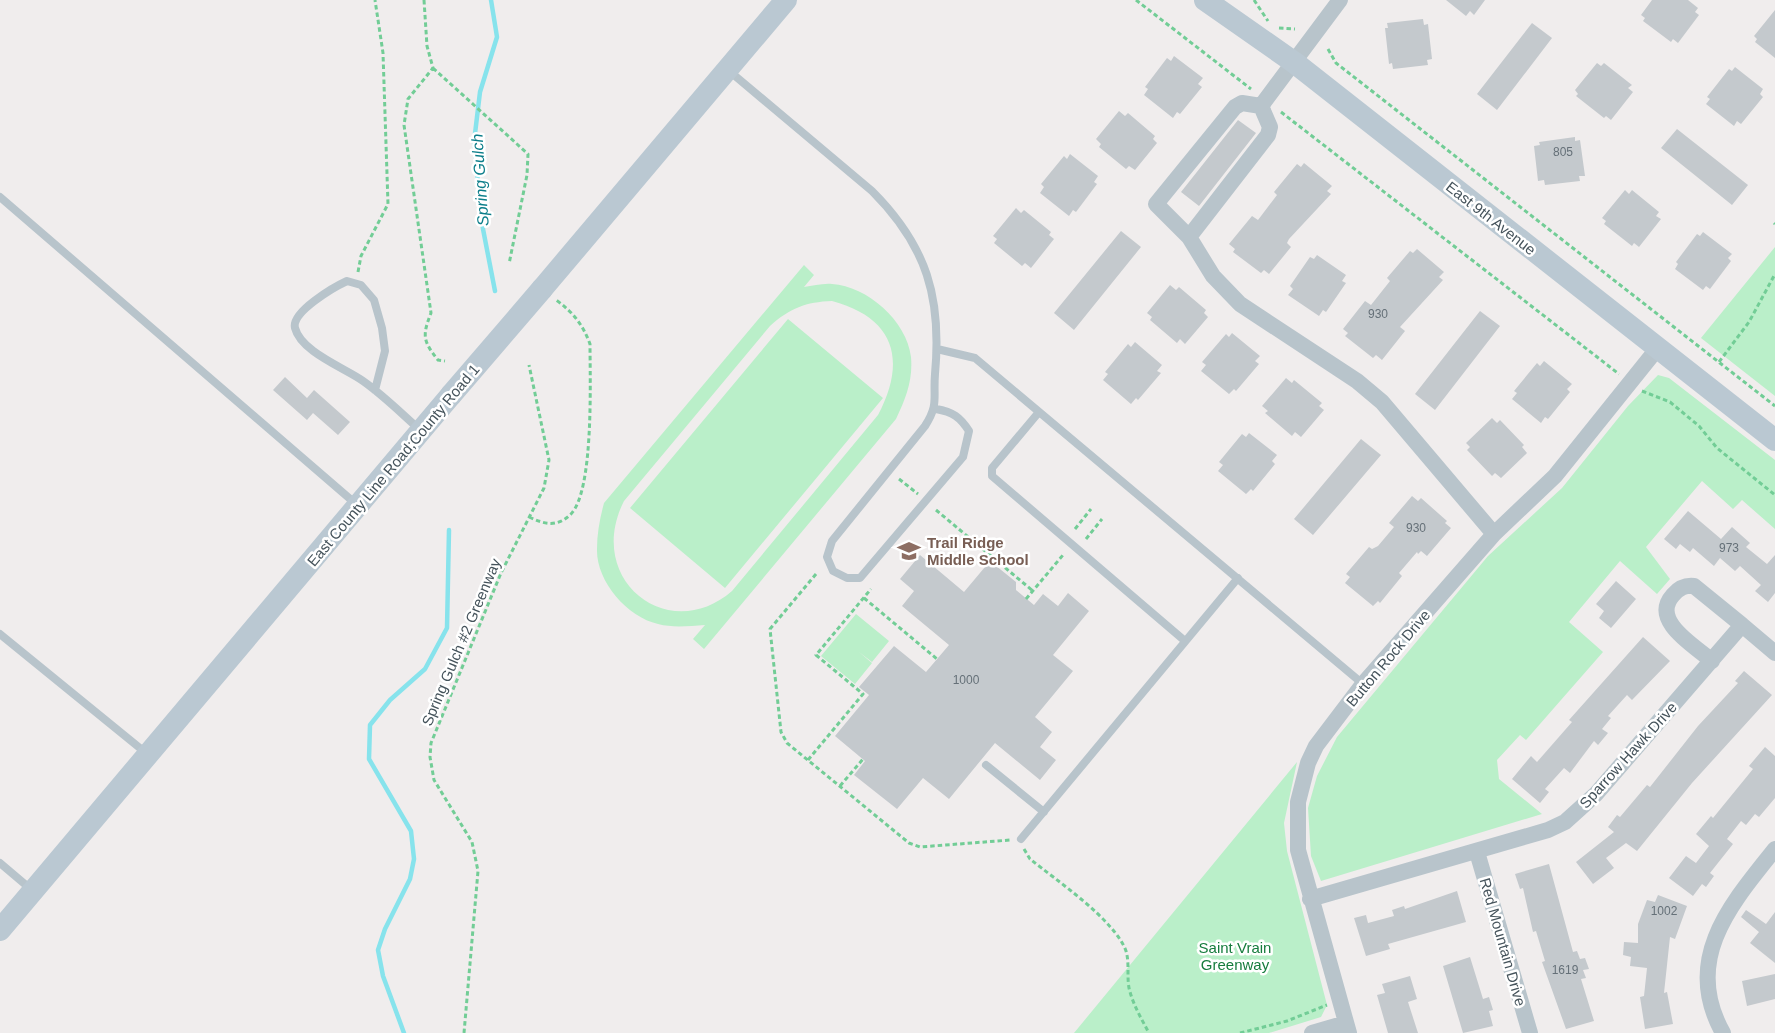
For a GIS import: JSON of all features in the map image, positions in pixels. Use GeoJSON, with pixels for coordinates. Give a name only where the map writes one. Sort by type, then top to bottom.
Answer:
{"type":"FeatureCollection","features":[{"type":"Feature","properties":{"kind":"main road","name":"East County Line Road;County Road 1"},"geometry":{"type":"LineString","coordinates":[[0,930],[786,0]]}},
{"type":"Feature","properties":{"kind":"main road","name":"East 9th Avenue"},"geometry":{"type":"LineString","coordinates":[[1205,0],[1295,63],[1775,440]]}},
{"type":"Feature","properties":{"kind":"street"},"geometry":{"type":"LineString","coordinates":[[1189,237],[1268,135],[1270,127],[1265,103],[1340,0]]}},
{"type":"Feature","properties":{"kind":"street"},"geometry":{"type":"LineString","coordinates":[[1265,103],[1242,104],[1235,107],[1156,204],[1189,237],[1213,276],[1240,304],[1357,381],[1382,402],[1494,534]]}},
{"type":"Feature","properties":{"kind":"street","name":"Button Rock Drive"},"geometry":{"type":"LineString","coordinates":[[1348,1028],[1310,899],[1298,841],[1301,786],[1316,746],[1363,684],[1494,534],[1554,476],[1657,349]]}},
{"type":"Feature","properties":{"kind":"street"},"geometry":{"type":"LineString","coordinates":[[1712,661],[1678,632],[1668,618],[1667,605],[1674,593],[1684,586],[1694,586],[1775,653]]}},
{"type":"Feature","properties":{"kind":"street","name":"Sparrow Hawk Drive"},"geometry":{"type":"LineString","coordinates":[[1310,899],[1477,852],[1548,830],[1565,822],[1581,809],[1742,625]]}},
{"type":"Feature","properties":{"kind":"street"},"geometry":{"type":"LineString","coordinates":[[1723,1033],[1709,997],[1710,950],[1724,919],[1768,871],[1775,849]]}},
{"type":"Feature","properties":{"kind":"street","name":"Red Mountain Drive"},"geometry":{"type":"LineString","coordinates":[[1477,852],[1530,1033]]}},
{"type":"Feature","properties":{"kind":"street"},"geometry":{"type":"LineString","coordinates":[[1312,1033],[1348,1028]]}},
{"type":"Feature","properties":{"kind":"lane"},"geometry":{"type":"LineString","coordinates":[[728,69],[873,191],[894,213],[928,274],[938,349],[934,387],[936,409],[925,426],[832,541],[827,557],[833,572],[847,578],[860,578],[963,457],[969,432],[962,420],[951,412],[936,409]]}},
{"type":"Feature","properties":{"kind":"lane"},"geometry":{"type":"LineString","coordinates":[[0,197],[358,506]]}},
{"type":"Feature","properties":{"kind":"lane"},"geometry":{"type":"LineString","coordinates":[[375,390],[385,351],[382,328],[374,300],[361,285],[347,281],[332,288],[296,317],[294,327],[300,338],[313,350],[375,390],[422,431]]}},
{"type":"Feature","properties":{"kind":"lane"},"geometry":{"type":"LineString","coordinates":[[938,349],[975,358],[1363,684]]}},
{"type":"Feature","properties":{"kind":"lane"},"geometry":{"type":"LineString","coordinates":[[1039,412],[992,468],[992,476],[1185,641]]}},
{"type":"Feature","properties":{"kind":"lane"},"geometry":{"type":"LineString","coordinates":[[1022,839],[1238,578]]}},
{"type":"Feature","properties":{"kind":"lane"},"geometry":{"type":"LineString","coordinates":[[0,634],[148,755]]}},
{"type":"Feature","properties":{"kind":"lane"},"geometry":{"type":"LineString","coordinates":[[986,765],[1044,812]]}},
{"type":"Feature","properties":{"kind":"lane"},"geometry":{"type":"LineString","coordinates":[[0,863],[33,891]]}},
{"type":"Feature","properties":{"kind":"path"},"geometry":{"type":"LineString","coordinates":[[355,284],[362,256],[388,204],[383,52],[375,0]]}},
{"type":"Feature","properties":{"kind":"path"},"geometry":{"type":"LineString","coordinates":[[424,0],[427,46],[433,68],[528,154],[527,175],[509,264]]}},
{"type":"Feature","properties":{"kind":"path"},"geometry":{"type":"LineString","coordinates":[[1136,0],[1265,103],[1619,374]]}},
{"type":"Feature","properties":{"kind":"path"},"geometry":{"type":"LineString","coordinates":[[1254,0],[1268,21],[1277,28],[1295,29]]}},
{"type":"Feature","properties":{"kind":"path"},"geometry":{"type":"LineString","coordinates":[[1328,49],[1336,63],[1775,406]]}},
{"type":"Feature","properties":{"kind":"path"},"geometry":{"type":"LineString","coordinates":[[433,68],[408,99],[404,125],[431,314],[424,332],[427,346],[438,360],[445,361]]}},
{"type":"Feature","properties":{"kind":"path"},"geometry":{"type":"LineString","coordinates":[[1719,362],[1749,322],[1775,274]]}},
{"type":"Feature","properties":{"kind":"path"},"geometry":{"type":"LineString","coordinates":[[529,517],[544,524],[558,523],[572,513],[579,499],[588,454],[590,345],[584,328],[572,311],[542,289]]}},
{"type":"Feature","properties":{"kind":"path","name":"Spring Gulch #2 Greenway"},"geometry":{"type":"LineString","coordinates":[[464,1033],[478,871],[472,842],[466,828],[434,780],[430,757],[431,744],[501,573],[544,488],[549,460],[529,365]]}},
{"type":"Feature","properties":{"kind":"path"},"geometry":{"type":"LineString","coordinates":[[1640,390],[1670,402],[1699,426],[1717,448],[1775,495]]}},
{"type":"Feature","properties":{"kind":"path"},"geometry":{"type":"LineString","coordinates":[[899,479],[918,494]]}},
{"type":"Feature","properties":{"kind":"path"},"geometry":{"type":"LineString","coordinates":[[1075,529],[1091,509]]}},
{"type":"Feature","properties":{"kind":"path"},"geometry":{"type":"LineString","coordinates":[[936,510],[1033,591]]}},
{"type":"Feature","properties":{"kind":"path"},"geometry":{"type":"LineString","coordinates":[[1086,539],[1102,519]]}},
{"type":"Feature","properties":{"kind":"path"},"geometry":{"type":"LineString","coordinates":[[1026,598],[1063,555]]}},
{"type":"Feature","properties":{"kind":"path"},"geometry":{"type":"LineString","coordinates":[[816,574],[770,629],[781,732],[787,743],[909,843],[920,847],[1022,839],[1026,855],[1109,925],[1120,940],[1126,951],[1130,992],[1149,1033]]}},
{"type":"Feature","properties":{"kind":"path"},"geometry":{"type":"LineString","coordinates":[[807,760],[863,694],[816,655],[871,589]]}},
{"type":"Feature","properties":{"kind":"path"},"geometry":{"type":"LineString","coordinates":[[864,598],[937,659]]}},
{"type":"Feature","properties":{"kind":"path"},"geometry":{"type":"LineString","coordinates":[[840,786],[862,759]]}},
{"type":"Feature","properties":{"kind":"path"},"geometry":{"type":"LineString","coordinates":[[1240,1033],[1287,1021],[1340,1001]]}},
{"type":"Feature","properties":{"kind":"green space"},"geometry":{"type":"Polygon","coordinates":[[[1775,247],[1775,396],[1701,338],[1775,247]]]}},
{"type":"Feature","properties":{"kind":"green space"},"geometry":{"type":"Polygon","coordinates":[[[804,265],[814,275],[804,287],[832,284],[859,291],[883,308],[902,331],[911,357],[911,373],[906,396],[896,419],[704,649],[693,639],[705,625],[669,626],[646,620],[625,606],[608,585],[598,561],[597,549],[604,503],[804,265]],[[832,301],[814,303],[792,310],[777,320],[624,501],[615,530],[615,556],[624,579],[639,596],[660,608],[683,611],[708,606],[732,591],[878,415],[887,395],[892,376],[893,359],[882,330],[870,318],[832,301]]]}},
{"type":"Feature","properties":{"kind":"green space"},"geometry":{"type":"Polygon","coordinates":[[[788,319],[883,398],[725,588],[630,508],[788,319]]]}},
{"type":"Feature","properties":{"kind":"green space"},"geometry":{"type":"Polygon","coordinates":[[[1658,375],[1669,378],[1775,460],[1775,529],[1742,500],[1733,509],[1702,481],[1646,547],[1670,579],[1657,594],[1620,561],[1569,622],[1603,652],[1526,740],[1520,735],[1497,760],[1499,779],[1542,814],[1321,881],[1311,856],[1308,808],[1317,776],[1337,737],[1488,556],[1562,488],[1628,406],[1658,375]]]}},
{"type":"Feature","properties":{"kind":"green space"},"geometry":{"type":"Polygon","coordinates":[[[856,614],[889,641],[872,662],[859,652],[872,663],[855,684],[821,656],[856,614]]]}},
{"type":"Feature","properties":{"kind":"green space","name":"Saint Vrain Greenway"},"geometry":{"type":"Polygon","coordinates":[[[1297,762],[1284,823],[1287,851],[1327,1005],[1321,1017],[1269,1033],[1074,1033],[1297,762]]]}},
{"type":"Feature","properties":{"kind":"building"},"geometry":{"type":"Polygon","coordinates":[[[1446,0],[1485,0],[1474,15],[1470,11],[1466,16],[1446,0]]]}},
{"type":"Feature","properties":{"kind":"building"},"geometry":{"type":"Polygon","coordinates":[[[1652,0],[1688,0],[1698,8],[1695,12],[1699,15],[1678,43],[1673,39],[1671,42],[1643,21],[1645,18],[1641,15],[1652,0]]]}},
{"type":"Feature","properties":{"kind":"building"},"geometry":{"type":"Polygon","coordinates":[[[1775,10],[1775,58],[1755,42],[1757,39],[1754,36],[1775,10]]]}},
{"type":"Feature","properties":{"kind":"building"},"geometry":{"type":"Polygon","coordinates":[[[1423,19],[1424,25],[1428,24],[1432,59],[1427,60],[1428,65],[1393,69],[1392,63],[1389,64],[1385,28],[1388,28],[1387,23],[1423,19]]]}},
{"type":"Feature","properties":{"kind":"building"},"geometry":{"type":"Polygon","coordinates":[[[1532,23],[1552,38],[1497,110],[1477,94],[1532,23]]]}},
{"type":"Feature","properties":{"kind":"building"},"geometry":{"type":"Polygon","coordinates":[[[1174,56],[1203,78],[1198,84],[1202,87],[1180,114],[1177,112],[1173,118],[1144,95],[1148,89],[1145,87],[1167,58],[1171,61],[1174,56]]]}},
{"type":"Feature","properties":{"kind":"building"},"geometry":{"type":"Polygon","coordinates":[[[1597,63],[1601,66],[1604,63],[1632,85],[1628,88],[1633,92],[1611,120],[1606,116],[1604,118],[1576,96],[1578,94],[1575,90],[1597,63]]]}},
{"type":"Feature","properties":{"kind":"building"},"geometry":{"type":"Polygon","coordinates":[[[1735,67],[1763,89],[1760,94],[1763,97],[1741,124],[1737,121],[1734,126],[1706,104],[1710,99],[1707,97],[1729,69],[1732,71],[1735,67]]]}},
{"type":"Feature","properties":{"kind":"building"},"geometry":{"type":"Polygon","coordinates":[[[1119,111],[1125,116],[1128,113],[1155,136],[1153,139],[1157,143],[1135,170],[1129,166],[1126,169],[1099,147],[1101,144],[1096,139],[1119,111]]]}},
{"type":"Feature","properties":{"kind":"building"},"geometry":{"type":"Polygon","coordinates":[[[1238,120],[1256,133],[1199,206],[1181,192],[1238,120]]]}},
{"type":"Feature","properties":{"kind":"building"},"geometry":{"type":"Polygon","coordinates":[[[1677,129],[1748,185],[1732,205],[1661,148],[1677,129]]]}},
{"type":"Feature","properties":{"kind":"building"},"geometry":{"type":"Polygon","coordinates":[[[1575,137],[1575,141],[1580,140],[1585,176],[1579,176],[1580,181],[1545,185],[1544,180],[1538,181],[1534,146],[1540,145],[1539,142],[1575,137]]]}},
{"type":"Feature","properties":{"kind":"building"},"geometry":{"type":"Polygon","coordinates":[[[1070,154],[1098,176],[1094,182],[1097,184],[1076,212],[1073,210],[1069,216],[1040,193],[1044,187],[1041,184],[1064,156],[1067,159],[1070,154]]]}},
{"type":"Feature","properties":{"kind":"building"},"geometry":{"type":"Polygon","coordinates":[[[1304,163],[1332,186],[1327,191],[1331,194],[1289,239],[1287,243],[1291,247],[1269,274],[1264,270],[1261,273],[1233,252],[1235,249],[1229,244],[1252,216],[1258,220],[1277,195],[1274,192],[1297,164],[1301,167],[1304,163]]]}},
{"type":"Feature","properties":{"kind":"building"},"geometry":{"type":"Polygon","coordinates":[[[1625,190],[1629,194],[1632,190],[1659,212],[1656,216],[1661,219],[1639,247],[1634,243],[1632,246],[1604,224],[1606,221],[1602,218],[1625,190]]]}},
{"type":"Feature","properties":{"kind":"building"},"geometry":{"type":"Polygon","coordinates":[[[1016,208],[1021,213],[1024,210],[1051,232],[1049,235],[1054,239],[1031,268],[1025,263],[1022,266],[994,243],[997,239],[993,236],[1016,208]]]}},
{"type":"Feature","properties":{"kind":"building"},"geometry":{"type":"Polygon","coordinates":[[[1121,231],[1141,247],[1074,330],[1054,313],[1121,231]]]}},
{"type":"Feature","properties":{"kind":"building"},"geometry":{"type":"Polygon","coordinates":[[[1703,232],[1732,254],[1728,258],[1731,261],[1710,289],[1706,286],[1703,290],[1675,269],[1678,264],[1676,262],[1697,234],[1700,236],[1703,232]]]}},
{"type":"Feature","properties":{"kind":"building"},"geometry":{"type":"Polygon","coordinates":[[[1417,249],[1444,272],[1439,277],[1443,280],[1400,327],[1405,331],[1382,360],[1376,355],[1373,358],[1345,336],[1348,333],[1343,329],[1365,301],[1371,305],[1390,281],[1387,278],[1410,251],[1413,253],[1417,249]]]}},
{"type":"Feature","properties":{"kind":"building"},"geometry":{"type":"Polygon","coordinates":[[[1317,255],[1346,275],[1342,281],[1346,283],[1326,312],[1323,310],[1319,316],[1288,295],[1293,289],[1290,286],[1310,257],[1314,259],[1317,255]]]}},
{"type":"Feature","properties":{"kind":"building"},"geometry":{"type":"Polygon","coordinates":[[[1170,285],[1176,290],[1179,287],[1206,310],[1204,313],[1208,317],[1185,344],[1180,339],[1177,343],[1150,320],[1152,317],[1147,313],[1170,285]]]}},
{"type":"Feature","properties":{"kind":"building"},"geometry":{"type":"Polygon","coordinates":[[[1480,311],[1500,326],[1435,410],[1415,394],[1480,311]]]}},
{"type":"Feature","properties":{"kind":"building"},"geometry":{"type":"Polygon","coordinates":[[[1232,333],[1260,356],[1255,361],[1259,364],[1236,391],[1234,389],[1229,394],[1201,371],[1206,365],[1202,362],[1226,334],[1229,337],[1232,333]]]}},
{"type":"Feature","properties":{"kind":"building"},"geometry":{"type":"Polygon","coordinates":[[[1135,342],[1162,365],[1157,371],[1161,373],[1138,400],[1136,398],[1131,404],[1103,380],[1108,374],[1105,372],[1128,344],[1131,347],[1135,342]]]}},
{"type":"Feature","properties":{"kind":"building"},"geometry":{"type":"Polygon","coordinates":[[[1544,361],[1572,384],[1567,389],[1570,392],[1548,419],[1545,417],[1541,423],[1512,399],[1517,393],[1514,391],[1537,363],[1540,366],[1544,361]]]}},
{"type":"Feature","properties":{"kind":"building"},"geometry":{"type":"Polygon","coordinates":[[[285,377],[307,398],[314,390],[350,422],[338,435],[313,413],[307,420],[273,390],[285,377]]]}},
{"type":"Feature","properties":{"kind":"building"},"geometry":{"type":"Polygon","coordinates":[[[1286,378],[1292,383],[1294,380],[1322,403],[1319,406],[1324,410],[1301,437],[1295,432],[1292,436],[1265,413],[1268,411],[1262,406],[1286,378]]]}},
{"type":"Feature","properties":{"kind":"building"},"geometry":{"type":"Polygon","coordinates":[[[1492,418],[1497,423],[1500,420],[1524,445],[1522,447],[1527,453],[1501,478],[1495,473],[1492,476],[1467,450],[1470,447],[1466,443],[1492,418]]]}},
{"type":"Feature","properties":{"kind":"building"},"geometry":{"type":"Polygon","coordinates":[[[1249,433],[1277,455],[1272,461],[1275,464],[1253,491],[1251,489],[1246,494],[1218,471],[1223,465],[1219,462],[1242,434],[1246,437],[1249,433]]]}},
{"type":"Feature","properties":{"kind":"building"},"geometry":{"type":"Polygon","coordinates":[[[1361,439],[1381,455],[1313,535],[1294,519],[1361,439]]]}},
{"type":"Feature","properties":{"kind":"building"},"geometry":{"type":"Polygon","coordinates":[[[1412,496],[1418,501],[1421,498],[1447,521],[1445,523],[1451,528],[1427,556],[1421,551],[1418,554],[1417,552],[1399,573],[1402,576],[1380,603],[1378,601],[1373,606],[1345,583],[1350,577],[1346,574],[1369,547],[1372,549],[1378,546],[1394,527],[1389,523],[1412,496]]]}},
{"type":"Feature","properties":{"kind":"building"},"geometry":{"type":"Polygon","coordinates":[[[1688,511],[1721,539],[1732,527],[1750,543],[1746,547],[1767,564],[1775,555],[1775,593],[1768,602],[1755,591],[1761,585],[1740,566],[1735,571],[1720,558],[1714,566],[1693,548],[1690,552],[1680,544],[1676,549],[1664,539],[1688,511]]]}},
{"type":"Feature","properties":{"kind":"building"},"geometry":{"type":"Polygon","coordinates":[[[920,555],[964,592],[990,561],[1016,582],[1016,590],[1034,605],[1043,594],[1058,606],[1068,593],[1089,611],[1053,655],[1073,671],[1035,717],[1052,732],[1040,747],[1056,760],[1040,780],[995,743],[949,799],[923,778],[897,809],[854,775],[865,761],[835,736],[869,695],[859,687],[894,646],[926,672],[949,645],[902,606],[914,591],[900,579],[920,555]]]}},
{"type":"Feature","properties":{"kind":"building"},"geometry":{"type":"Polygon","coordinates":[[[1616,581],[1636,599],[1611,628],[1599,618],[1604,611],[1596,604],[1616,581]]]}},
{"type":"Feature","properties":{"kind":"building"},"geometry":{"type":"Polygon","coordinates":[[[1643,637],[1670,661],[1632,700],[1627,695],[1608,716],[1611,718],[1602,729],[1608,733],[1598,745],[1594,741],[1570,773],[1564,768],[1545,789],[1549,792],[1540,803],[1512,779],[1531,756],[1537,762],[1572,722],[1569,720],[1643,637]]]}},
{"type":"Feature","properties":{"kind":"building"},"geometry":{"type":"Polygon","coordinates":[[[1744,671],[1772,695],[1692,783],[1637,851],[1626,843],[1606,858],[1614,868],[1593,884],[1576,862],[1614,832],[1608,827],[1617,815],[1620,817],[1647,785],[1650,787],[1698,726],[1738,683],[1735,681],[1744,671]]]}},
{"type":"Feature","properties":{"kind":"building"},"geometry":{"type":"Polygon","coordinates":[[[1765,747],[1775,756],[1775,798],[1759,817],[1755,814],[1746,825],[1741,821],[1727,839],[1733,844],[1710,873],[1714,876],[1706,887],[1702,884],[1693,896],[1669,878],[1686,856],[1696,863],[1709,846],[1696,834],[1711,816],[1713,818],[1753,769],[1749,766],[1765,747]]]}},
{"type":"Feature","properties":{"kind":"building"},"geometry":{"type":"Polygon","coordinates":[[[1549,864],[1573,952],[1577,951],[1580,959],[1585,958],[1589,969],[1583,970],[1586,978],[1581,979],[1594,1021],[1566,1029],[1542,962],[1545,961],[1536,931],[1533,932],[1523,888],[1520,889],[1515,874],[1549,864]]]}},
{"type":"Feature","properties":{"kind":"building"},"geometry":{"type":"Polygon","coordinates":[[[1457,891],[1466,922],[1388,944],[1390,949],[1366,956],[1354,918],[1366,915],[1368,923],[1394,916],[1392,910],[1404,906],[1405,909],[1457,891]]]}},
{"type":"Feature","properties":{"kind":"building"},"geometry":{"type":"Polygon","coordinates":[[[1658,895],[1687,906],[1675,939],[1670,937],[1664,993],[1667,992],[1673,1024],[1645,1029],[1640,997],[1644,996],[1647,968],[1630,966],[1631,957],[1623,955],[1624,942],[1638,943],[1638,924],[1647,900],[1655,902],[1658,895]]]}},
{"type":"Feature","properties":{"kind":"building"},"geometry":{"type":"Polygon","coordinates":[[[1746,910],[1766,924],[1775,912],[1775,963],[1750,943],[1759,932],[1741,917],[1746,910]]]}},
{"type":"Feature","properties":{"kind":"building"},"geometry":{"type":"Polygon","coordinates":[[[1470,957],[1483,999],[1489,997],[1493,1010],[1489,1011],[1493,1026],[1463,1033],[1443,966],[1470,957]]]}},
{"type":"Feature","properties":{"kind":"building"},"geometry":{"type":"Polygon","coordinates":[[[1775,974],[1775,999],[1747,1006],[1742,981],[1775,974]]]}},
{"type":"Feature","properties":{"kind":"building"},"geometry":{"type":"Polygon","coordinates":[[[1410,976],[1417,999],[1408,1002],[1418,1033],[1388,1033],[1377,995],[1385,993],[1382,984],[1410,976]]]}},
{"type":"Feature","properties":{"kind":"waterway","name":"Spring Gulch"},"geometry":{"type":"LineString","coordinates":[[491,0],[497,37],[480,92],[474,142],[483,229],[495,291]]}},
{"type":"Feature","properties":{"kind":"waterway","name":"Spring Gulch"},"geometry":{"type":"LineString","coordinates":[[404,1033],[383,976],[378,950],[385,929],[410,879],[414,859],[411,831],[369,759],[370,725],[390,700],[425,669],[447,628],[449,530]]}},
{"type":"Feature","properties":{"kind":"place","name":"Trail Ridge Middle School"},"geometry":{"type":"Point","coordinates":[909,551]}}]}
